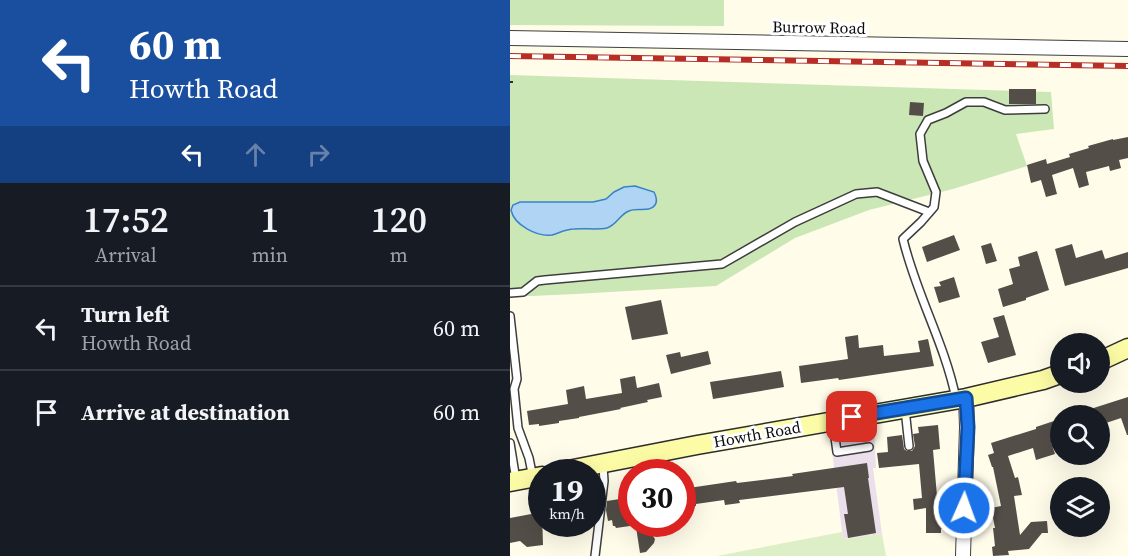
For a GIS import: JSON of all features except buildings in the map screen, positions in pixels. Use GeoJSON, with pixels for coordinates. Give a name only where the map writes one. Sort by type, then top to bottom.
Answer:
{"type":"FeatureCollection","features":[{"type":"Feature","properties":{"kind":"main road"},"geometry":{"type":"LineString","coordinates":[[1110,356],[1128,348]]}},
{"type":"Feature","properties":{"kind":"main road","name":"Howth Road"},"geometry":{"type":"LineString","coordinates":[[606,462],[708,442],[905,409],[1050,378]]}},
{"type":"Feature","properties":{"kind":"street","name":"Burrow Road"},"geometry":{"type":"LineString","coordinates":[[510,38],[1128,49]]}},
{"type":"Feature","properties":{"kind":"street"},"geometry":{"type":"LineString","coordinates":[[961,398],[968,427],[963,556]]}},
{"type":"Feature","properties":{"kind":"lane"},"geometry":{"type":"LineString","coordinates":[[961,398],[953,383],[945,356],[908,263],[903,239],[934,207],[936,192],[923,161],[920,134],[928,120],[966,102],[984,102],[1005,110],[1045,109]]}},
{"type":"Feature","properties":{"kind":"lane"},"geometry":{"type":"LineString","coordinates":[[510,293],[523,292],[537,281],[722,264],[795,222],[856,194],[877,192],[929,212]]}},
{"type":"Feature","properties":{"kind":"lane"},"geometry":{"type":"LineString","coordinates":[[510,316],[517,379],[514,389],[518,428],[529,458],[525,479]]}},
{"type":"Feature","properties":{"kind":"lane"},"geometry":{"type":"LineString","coordinates":[[905,409],[909,446]]}},
{"type":"Feature","properties":{"kind":"lane"},"geometry":{"type":"LineString","coordinates":[[833,420],[837,452],[868,447]]}},
{"type":"Feature","properties":{"kind":"lane"},"geometry":{"type":"LineString","coordinates":[[510,443],[525,479]]}},
{"type":"Feature","properties":{"kind":"lane"},"geometry":{"type":"LineString","coordinates":[[595,556],[597,537]]}},
{"type":"Feature","properties":{"kind":"shaded area"},"geometry":{"type":"Polygon","coordinates":[[[874,425],[876,468],[873,468],[882,534],[843,539],[830,435],[874,425]]]}},
{"type":"Feature","properties":{"kind":"green space"},"geometry":{"type":"Polygon","coordinates":[[[510,0],[724,0],[724,26],[510,25],[510,0]]]}},
{"type":"Feature","properties":{"kind":"green space"},"geometry":{"type":"Polygon","coordinates":[[[510,75],[1051,92],[1054,129],[1016,134],[1027,166],[953,189],[869,210],[795,238],[716,286],[510,296],[510,75]]]}},
{"type":"Feature","properties":{"kind":"green space"},"geometry":{"type":"Polygon","coordinates":[[[842,532],[843,539],[882,534],[886,556],[717,556],[842,532]]]}},
{"type":"Feature","properties":{"kind":"water"},"geometry":{"type":"Polygon","coordinates":[[[635,186],[654,192],[657,200],[655,205],[650,209],[626,212],[607,228],[571,229],[552,235],[540,234],[521,225],[511,210],[513,205],[520,202],[593,202],[606,199],[624,187],[635,186]]]}},
{"type":"Feature","properties":{"kind":"railway"},"geometry":{"type":"LineString","coordinates":[[510,56],[1128,66]]}},
{"type":"Feature","properties":{"kind":"route"},"geometry":{"type":"LineString","coordinates":[[852,417],[966,398],[968,427],[964,508]]}}]}
